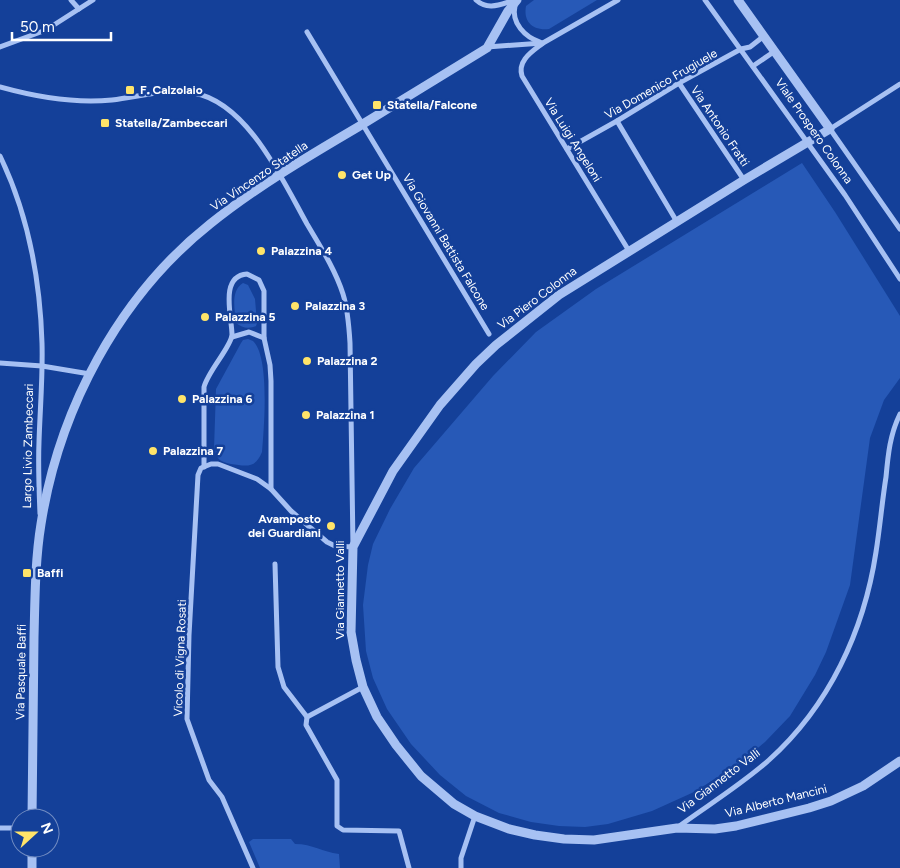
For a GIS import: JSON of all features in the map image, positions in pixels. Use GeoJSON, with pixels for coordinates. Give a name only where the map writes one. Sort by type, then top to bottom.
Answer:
{"type":"FeatureCollection","features":[{"type":"Feature","properties":{"kind":"street"},"geometry":{"type":"LineString","coordinates":[[72,0],[79,9]]}},
{"type":"Feature","properties":{"kind":"street"},"geometry":{"type":"LineString","coordinates":[[0,47],[46,30],[93,0]]}},
{"type":"Feature","properties":{"kind":"street"},"geometry":{"type":"LineString","coordinates":[[476,0],[488,7],[517,0]]}},
{"type":"Feature","properties":{"kind":"street"},"geometry":{"type":"LineString","coordinates":[[517,0],[514,8],[518,24],[530,38],[543,43]]}},
{"type":"Feature","properties":{"kind":"street"},"geometry":{"type":"LineString","coordinates":[[487,48],[508,11],[517,0]]}},
{"type":"Feature","properties":{"kind":"street"},"geometry":{"type":"LineString","coordinates":[[487,48],[543,43],[618,0]]}},
{"type":"Feature","properties":{"kind":"street","name":"Viale Prospero Colonna"},"geometry":{"type":"LineString","coordinates":[[705,0],[845,195],[900,279]]}},
{"type":"Feature","properties":{"kind":"street","name":"Viale Prospero Colonna"},"geometry":{"type":"LineString","coordinates":[[738,0],[900,229]]}},
{"type":"Feature","properties":{"kind":"street","name":"Via Giovanni Battista Falcone"},"geometry":{"type":"LineString","coordinates":[[307,32],[489,334]]}},
{"type":"Feature","properties":{"kind":"street","name":"Via Domenico Frugiuele"},"geometry":{"type":"LineString","coordinates":[[567,149],[679,83],[741,49],[750,47],[764,36]]}},
{"type":"Feature","properties":{"kind":"street","name":"Via Luigi Angeloni"},"geometry":{"type":"LineString","coordinates":[[543,43],[525,59],[520,72],[630,251]]}},
{"type":"Feature","properties":{"kind":"street","name":"Via Vincenzo Statella"},"geometry":{"type":"LineString","coordinates":[[90,374],[130,310],[166,264],[209,225],[279,174],[487,48]]}},
{"type":"Feature","properties":{"kind":"street"},"geometry":{"type":"LineString","coordinates":[[753,66],[774,51]]}},
{"type":"Feature","properties":{"kind":"street","name":"Via Antonio Fratti"},"geometry":{"type":"LineString","coordinates":[[679,83],[744,180]]}},
{"type":"Feature","properties":{"kind":"street"},"geometry":{"type":"LineString","coordinates":[[830,128],[900,84]]}},
{"type":"Feature","properties":{"kind":"street","name":"Via Giannetto Valli"},"geometry":{"type":"LineString","coordinates":[[0,87],[34,96],[67,100],[111,100],[174,91],[200,94],[227,109],[246,127],[279,174],[339,282],[347,308],[350,343],[353,547],[352,632],[356,660],[363,686],[377,717],[396,745],[421,776],[454,804],[475,816],[535,835],[579,840],[609,839],[677,828],[745,780],[780,750],[816,709],[848,652],[866,601],[876,554],[891,438],[900,414]]}},
{"type":"Feature","properties":{"kind":"street"},"geometry":{"type":"LineString","coordinates":[[617,121],[677,222]]}},
{"type":"Feature","properties":{"kind":"street","name":"Via Piero Colonna"},"geometry":{"type":"LineString","coordinates":[[353,547],[392,471],[440,405],[496,344],[546,303],[585,277],[830,128]]}},
{"type":"Feature","properties":{"kind":"street"},"geometry":{"type":"LineString","coordinates":[[0,156],[22,212],[33,257],[40,311],[42,366],[0,363]]}},
{"type":"Feature","properties":{"kind":"street"},"geometry":{"type":"LineString","coordinates":[[264,338],[246,332],[232,337],[230,286],[237,276],[245,274],[256,278],[263,287],[264,338],[270,365],[271,381],[271,489]]}},
{"type":"Feature","properties":{"kind":"street","name":"Vicolo di Vigna Rosati"},"geometry":{"type":"LineString","coordinates":[[232,337],[208,374],[204,387],[204,467],[198,475],[186,719],[209,780],[222,797],[253,868]]}},
{"type":"Feature","properties":{"kind":"street","name":"Largo Livio Zambeccari"},"geometry":{"type":"LineString","coordinates":[[42,366],[90,374],[76,402],[60,443],[40,526],[39,452],[42,366]]}},
{"type":"Feature","properties":{"kind":"street"},"geometry":{"type":"LineString","coordinates":[[204,467],[218,464],[251,476],[271,489],[291,511],[327,542],[335,546],[353,547]]}},
{"type":"Feature","properties":{"kind":"street","name":"Via Pasquale Baffi"},"geometry":{"type":"LineString","coordinates":[[32,808],[36,591],[40,526]]}},
{"type":"Feature","properties":{"kind":"street"},"geometry":{"type":"LineString","coordinates":[[274,564],[278,667],[284,687],[306,717],[306,725],[337,780],[337,826],[343,830],[398,831],[409,868]]}},
{"type":"Feature","properties":{"kind":"street"},"geometry":{"type":"LineString","coordinates":[[306,717],[363,686]]}},
{"type":"Feature","properties":{"kind":"street","name":"Via Alberto Mancini"},"geometry":{"type":"LineString","coordinates":[[677,828],[725,828],[819,805],[864,786],[900,761]]}},
{"type":"Feature","properties":{"kind":"street"},"geometry":{"type":"LineString","coordinates":[[461,868],[461,858],[475,816]]}},
{"type":"Feature","properties":{"kind":"shaded area"},"geometry":{"type":"Polygon","coordinates":[[[534,0],[597,0],[549,29],[543,29],[534,27],[526,17],[526,6],[534,0]]]}},
{"type":"Feature","properties":{"kind":"shaded area"},"geometry":{"type":"Polygon","coordinates":[[[802,163],[900,316],[900,378],[884,400],[870,438],[850,585],[826,652],[815,675],[790,716],[765,742],[739,764],[694,792],[652,811],[608,824],[585,827],[531,822],[499,813],[466,796],[440,775],[411,744],[387,709],[373,678],[366,651],[363,605],[368,565],[373,544],[390,509],[414,468],[493,376],[536,332],[596,289],[802,163]]]}},
{"type":"Feature","properties":{"kind":"shaded area"},"geometry":{"type":"Polygon","coordinates":[[[243,283],[248,285],[255,299],[257,323],[256,326],[251,328],[243,327],[236,323],[235,296],[239,286],[243,283]]]}},
{"type":"Feature","properties":{"kind":"shaded area"},"geometry":{"type":"Polygon","coordinates":[[[243,340],[253,341],[258,349],[262,362],[265,411],[262,452],[253,464],[246,466],[222,461],[218,458],[214,449],[216,389],[241,343],[243,340]]]}},
{"type":"Feature","properties":{"kind":"shaded area"},"geometry":{"type":"Polygon","coordinates":[[[253,839],[291,839],[295,844],[307,845],[339,854],[340,868],[260,868],[249,842],[253,839]]]}},
{"type":"Feature","properties":{"kind":"place","name":"F. Calzolaio"},"geometry":{"type":"Point","coordinates":[130,90]}},
{"type":"Feature","properties":{"kind":"place","name":"Statella/Falcone"},"geometry":{"type":"Point","coordinates":[377,105]}},
{"type":"Feature","properties":{"kind":"place","name":"Statella/Zambeccari"},"geometry":{"type":"Point","coordinates":[105,123]}},
{"type":"Feature","properties":{"kind":"place","name":"Get Up"},"geometry":{"type":"Point","coordinates":[342,175]}},
{"type":"Feature","properties":{"kind":"place","name":"Palazzina 4"},"geometry":{"type":"Point","coordinates":[261,251]}},
{"type":"Feature","properties":{"kind":"place","name":"Palazzina 3"},"geometry":{"type":"Point","coordinates":[295,306]}},
{"type":"Feature","properties":{"kind":"place","name":"Palazzina 5"},"geometry":{"type":"Point","coordinates":[205,317]}},
{"type":"Feature","properties":{"kind":"place","name":"Palazzina 2"},"geometry":{"type":"Point","coordinates":[307,361]}},
{"type":"Feature","properties":{"kind":"place","name":"Palazzina 6"},"geometry":{"type":"Point","coordinates":[182,399]}},
{"type":"Feature","properties":{"kind":"place","name":"Palazzina 1"},"geometry":{"type":"Point","coordinates":[306,415]}},
{"type":"Feature","properties":{"kind":"place","name":"Palazzina 7"},"geometry":{"type":"Point","coordinates":[153,451]}},
{"type":"Feature","properties":{"kind":"place","name":"Avamposto dei Guardiani"},"geometry":{"type":"Point","coordinates":[331,526]}},
{"type":"Feature","properties":{"kind":"place","name":"Baffi"},"geometry":{"type":"Point","coordinates":[27,573]}}]}
